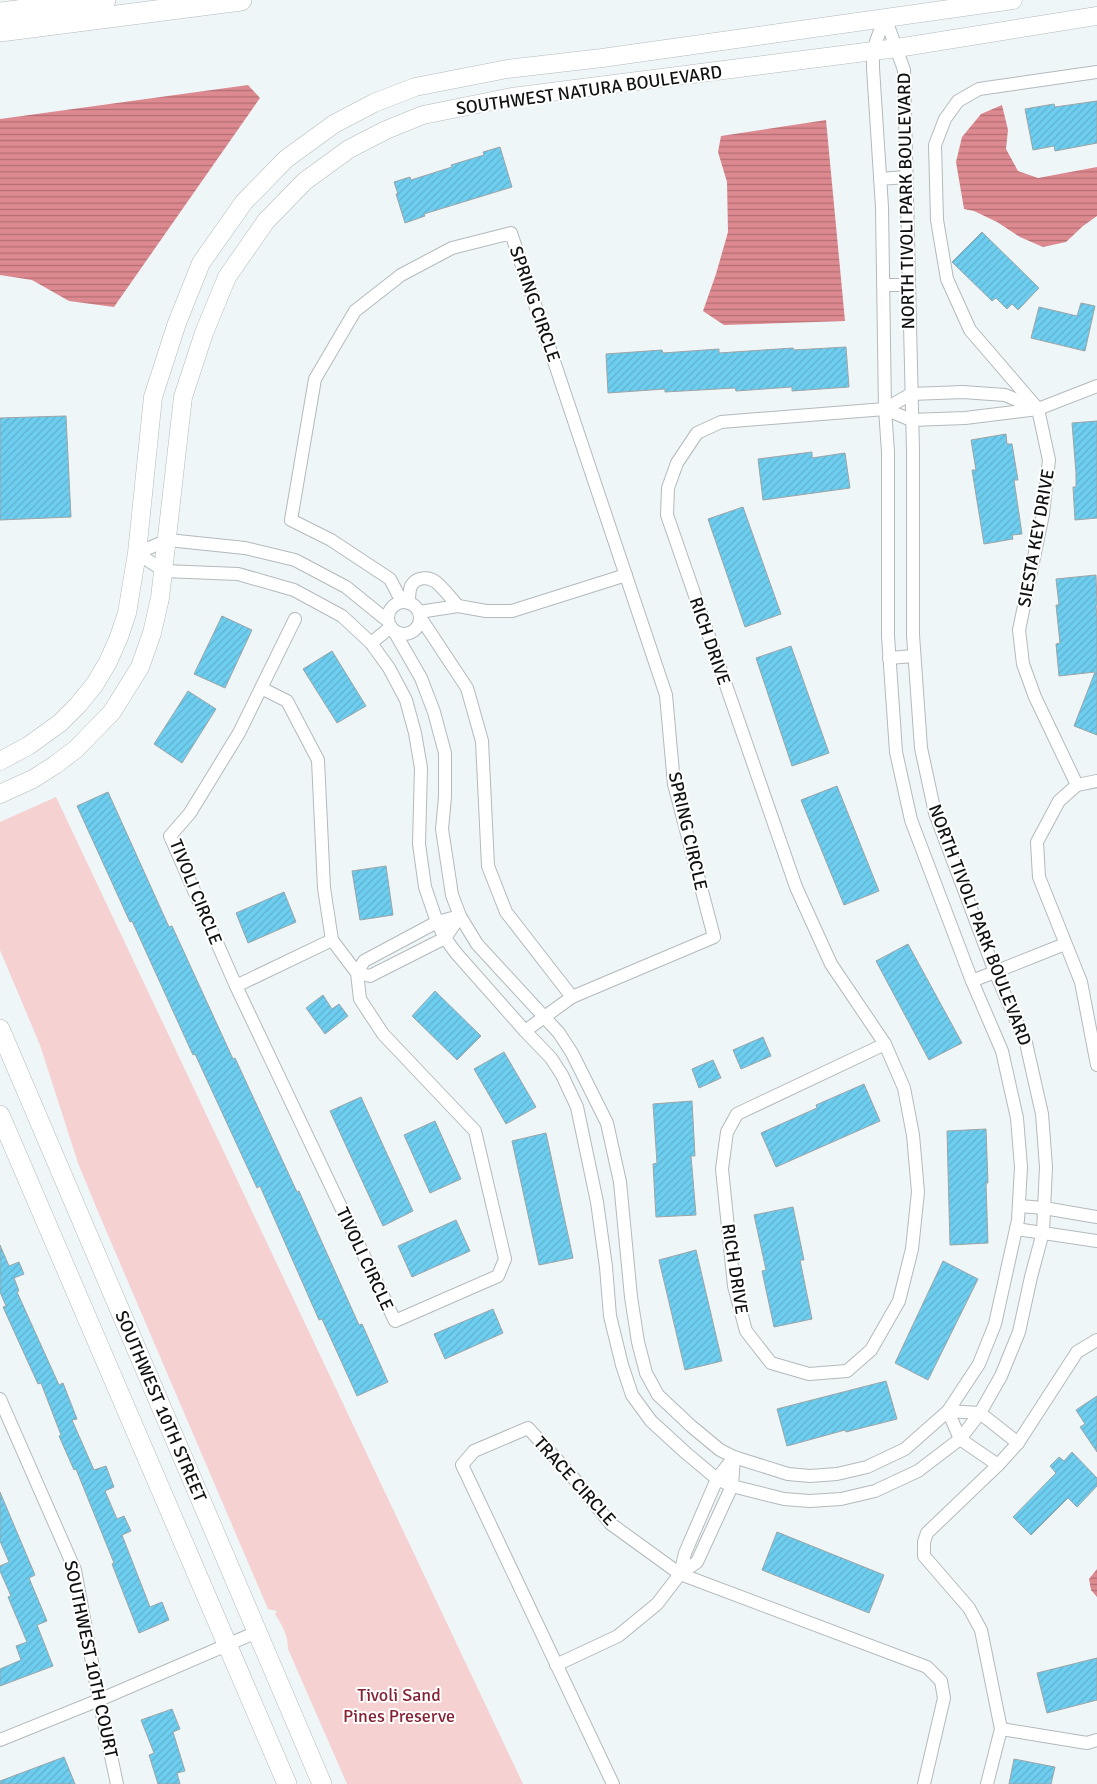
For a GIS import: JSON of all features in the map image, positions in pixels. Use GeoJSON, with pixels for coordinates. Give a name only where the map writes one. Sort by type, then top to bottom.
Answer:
{"type":"FeatureCollection","features":[{"type":"Feature","properties":{"kind":"highway"},"geometry":{"type":"LineString","coordinates":[[0,14],[105,0]]}},
{"type":"Feature","properties":{"kind":"highway"},"geometry":{"type":"LineString","coordinates":[[0,31],[241,0]]}},
{"type":"Feature","properties":{"kind":"main road","name":"SOUTHWEST 10TH STREET"},"geometry":{"type":"LineString","coordinates":[[0,1029],[322,1784]]}},
{"type":"Feature","properties":{"kind":"main road","name":"SOUTHWEST 10TH STREET"},"geometry":{"type":"LineString","coordinates":[[0,1116],[287,1784]]}},
{"type":"Feature","properties":{"kind":"street","name":"SOUTHWEST NATURA BOULEVARD"},"geometry":{"type":"LineString","coordinates":[[0,761],[28,746],[50,731],[78,705],[95,684],[108,662],[127,613],[136,553],[153,397],[177,323],[201,262],[250,196],[286,159],[334,124],[374,103],[415,87],[507,69],[602,58],[1013,0]]}},
{"type":"Feature","properties":{"kind":"street","name":"SOUTHWEST NATURA BOULEVARD"},"geometry":{"type":"LineString","coordinates":[[0,794],[55,765],[76,749],[112,712],[140,667],[152,633],[160,598],[184,397],[204,333],[227,277],[266,221],[306,181],[349,149],[386,130],[423,115],[512,98],[897,48],[1097,16]]}},
{"type":"Feature","properties":{"kind":"street","name":"NORTH TIVOLI PARK BOULEVARD"},"geometry":{"type":"LineString","coordinates":[[164,571],[238,574],[294,590],[342,616],[371,643],[389,668],[406,700],[415,734],[421,768],[419,844],[425,887],[437,922],[445,938],[456,953],[551,1058],[562,1075],[577,1107],[597,1202],[606,1267],[610,1316],[622,1365],[632,1395],[651,1421],[717,1479],[732,1486],[784,1499],[810,1501],[858,1495],[875,1491],[918,1471],[960,1438],[980,1413],[1001,1376],[1020,1332],[1043,1232],[1046,1167],[1042,1114],[1026,1043],[995,972],[935,813],[921,748],[914,656],[913,451],[910,394],[904,68],[885,18]]}},
{"type":"Feature","properties":{"kind":"street","name":"NORTH TIVOLI PARK BOULEVARD"},"geometry":{"type":"LineString","coordinates":[[391,626],[421,678],[434,712],[445,753],[445,798],[442,829],[452,895],[460,916],[477,944],[559,1033],[572,1053],[606,1123],[620,1182],[631,1297],[638,1342],[646,1372],[658,1395],[720,1450],[734,1457],[788,1474],[810,1476],[837,1474],[867,1468],[905,1449],[948,1411],[979,1364],[995,1324],[1016,1229],[1021,1167],[1018,1118],[1002,1051],[972,981],[911,820],[896,752],[888,636],[888,452],[885,408],[880,179],[873,68],[873,50],[885,18]]}},
{"type":"Feature","properties":{"kind":"street","name":"SIESTA KEY DRIVE"},"geometry":{"type":"LineString","coordinates":[[1078,785],[1035,697],[1023,664],[1019,630],[1043,514],[1049,460],[1038,409],[970,330],[947,279],[937,220],[935,145],[944,119],[958,101],[979,89],[1097,72]]}},
{"type":"Feature","properties":{"kind":"street"},"geometry":{"type":"LineString","coordinates":[[880,179],[906,177]]}},
{"type":"Feature","properties":{"kind":"street","name":"SPRING CIRCLE"},"geometry":{"type":"LineString","coordinates":[[405,602],[390,579],[331,540],[291,520],[315,379],[355,311],[401,274],[452,248],[511,233],[666,695],[674,784],[714,937],[572,997],[525,1031]]}},
{"type":"Feature","properties":{"kind":"street"},"geometry":{"type":"LineString","coordinates":[[883,286],[908,285]]}},
{"type":"Feature","properties":{"kind":"street"},"geometry":{"type":"LineString","coordinates":[[911,420],[965,418],[1038,409],[1097,386]]}},
{"type":"Feature","properties":{"kind":"street"},"geometry":{"type":"LineString","coordinates":[[885,408],[910,394],[964,392],[1005,395],[1038,409]]}},
{"type":"Feature","properties":{"kind":"street","name":"RICH DRIVE"},"geometry":{"type":"LineString","coordinates":[[885,1044],[737,1114],[727,1132],[722,1169],[734,1286],[746,1331],[771,1363],[809,1374],[847,1371],[871,1350],[899,1301],[912,1249],[918,1192],[913,1135],[904,1088],[885,1044],[831,964],[796,886],[667,515],[668,488],[677,464],[698,433],[721,422],[885,408],[911,420]]}},
{"type":"Feature","properties":{"kind":"street"},"geometry":{"type":"LineString","coordinates":[[136,553],[168,540],[245,548],[294,560],[346,587],[399,634],[409,634],[417,627],[419,615]]}},
{"type":"Feature","properties":{"kind":"street"},"geometry":{"type":"LineString","coordinates":[[136,553],[164,571]]}},
{"type":"Feature","properties":{"kind":"street"},"geometry":{"type":"LineString","coordinates":[[419,615],[458,606],[486,611],[512,611],[626,576]]}},
{"type":"Feature","properties":{"kind":"street"},"geometry":{"type":"LineString","coordinates":[[391,626],[389,612],[392,607],[405,602],[410,588],[420,579],[428,578],[435,581],[458,606]]}},
{"type":"Feature","properties":{"kind":"street"},"geometry":{"type":"LineString","coordinates":[[405,602],[416,608],[467,688],[482,741],[488,866],[506,912],[572,997]]}},
{"type":"Feature","properties":{"kind":"street","name":"TIVOLI CIRCLE"},"geometry":{"type":"LineString","coordinates":[[295,619],[239,733],[190,813],[170,836],[236,986],[395,1322],[498,1276],[505,1259],[475,1131],[383,1034],[360,999],[357,973]]}},
{"type":"Feature","properties":{"kind":"street"},"geometry":{"type":"LineString","coordinates":[[371,643],[391,626]]}},
{"type":"Feature","properties":{"kind":"street"},"geometry":{"type":"LineString","coordinates":[[889,658],[914,656]]}},
{"type":"Feature","properties":{"kind":"street"},"geometry":{"type":"LineString","coordinates":[[262,688],[287,701],[318,760],[324,888],[332,940],[357,973],[370,976],[445,938],[460,916]]}},
{"type":"Feature","properties":{"kind":"street"},"geometry":{"type":"LineString","coordinates":[[1097,781],[1078,785],[1059,801],[1037,842],[1039,877],[1081,982],[1097,1065]]}},
{"type":"Feature","properties":{"kind":"street"},"geometry":{"type":"LineString","coordinates":[[357,973],[364,961],[437,922],[460,916]]}},
{"type":"Feature","properties":{"kind":"street"},"geometry":{"type":"LineString","coordinates":[[236,986],[332,940]]}},
{"type":"Feature","properties":{"kind":"street"},"geometry":{"type":"LineString","coordinates":[[972,981],[1065,944]]}},
{"type":"Feature","properties":{"kind":"street"},"geometry":{"type":"LineString","coordinates":[[1019,1206],[1044,1208],[1097,1217]]}},
{"type":"Feature","properties":{"kind":"street"},"geometry":{"type":"LineString","coordinates":[[1016,1229],[1097,1241]]}},
{"type":"Feature","properties":{"kind":"street"},"geometry":{"type":"LineString","coordinates":[[987,1784],[1001,1729],[981,1630],[969,1608],[924,1556],[924,1542],[927,1533],[998,1465],[1018,1443],[1077,1352],[1097,1340]]}},
{"type":"Feature","properties":{"kind":"street","name":"SOUTHWEST 10TH COURT"},"geometry":{"type":"LineString","coordinates":[[0,1399],[75,1570],[99,1700],[118,1784]]}},
{"type":"Feature","properties":{"kind":"street"},"geometry":{"type":"LineString","coordinates":[[998,1465],[960,1438],[948,1411],[980,1413],[1018,1443]]}},
{"type":"Feature","properties":{"kind":"street","name":"TRACE CIRCLE"},"geometry":{"type":"LineString","coordinates":[[613,1784],[462,1465],[474,1451],[528,1428],[571,1475],[611,1524],[680,1574],[927,1667],[942,1681],[944,1698],[924,1784]]}},
{"type":"Feature","properties":{"kind":"street"},"geometry":{"type":"LineString","coordinates":[[680,1574],[685,1552],[717,1479],[734,1457]]}},
{"type":"Feature","properties":{"kind":"street"},"geometry":{"type":"LineString","coordinates":[[556,1665],[618,1636],[657,1604],[680,1574],[697,1562],[732,1486],[734,1457]]}},
{"type":"Feature","properties":{"kind":"street"},"geometry":{"type":"LineString","coordinates":[[0,1740],[257,1632]]}},
{"type":"Feature","properties":{"kind":"street"},"geometry":{"type":"LineString","coordinates":[[1001,1729],[1087,1743],[1097,1740]]}},
{"type":"Feature","properties":{"kind":"green space","name":"Tivoli Sand Pines Preserve"},"geometry":{"type":"Polygon","coordinates":[[[56,797],[523,1784],[347,1784],[288,1649],[286,1635],[275,1614],[277,1611],[268,1609],[99,1214],[78,1163],[40,1045],[0,950],[0,822],[56,797]]]}},
{"type":"Feature","properties":{"kind":"shaded area"},"geometry":{"type":"Polygon","coordinates":[[[248,85],[260,98],[114,307],[69,301],[32,280],[0,275],[0,119],[248,85]]]}},
{"type":"Feature","properties":{"kind":"shaded area"},"geometry":{"type":"Polygon","coordinates":[[[1002,105],[1008,130],[1006,149],[1018,171],[1038,178],[1097,167],[1097,216],[1066,242],[1043,247],[1020,237],[997,222],[974,211],[964,209],[956,162],[962,137],[981,114],[1002,105]]]}},
{"type":"Feature","properties":{"kind":"shaded area"},"geometry":{"type":"Polygon","coordinates":[[[826,120],[845,321],[724,325],[703,311],[728,232],[727,182],[718,152],[721,136],[826,120]]]}},
{"type":"Feature","properties":{"kind":"shaded area"},"geometry":{"type":"Polygon","coordinates":[[[1097,1569],[1097,1597],[1091,1590],[1089,1579],[1097,1569]]]}},
{"type":"Feature","properties":{"kind":"building"},"geometry":{"type":"Polygon","coordinates":[[[1097,101],[1097,143],[1055,151],[1054,146],[1033,150],[1025,109],[1054,104],[1055,107],[1097,101]]]}},
{"type":"Feature","properties":{"kind":"building"},"geometry":{"type":"Polygon","coordinates":[[[500,147],[512,187],[424,214],[425,216],[405,223],[394,182],[410,177],[411,180],[452,167],[451,165],[484,155],[483,152],[500,147]]]}},
{"type":"Feature","properties":{"kind":"building"},"geometry":{"type":"Polygon","coordinates":[[[982,232],[1039,288],[1018,310],[1012,304],[1007,309],[996,298],[992,301],[952,262],[982,232]]]}},
{"type":"Feature","properties":{"kind":"building"},"geometry":{"type":"Polygon","coordinates":[[[1081,303],[1095,306],[1085,351],[1031,338],[1039,307],[1077,316],[1081,303]]]}},
{"type":"Feature","properties":{"kind":"building"},"geometry":{"type":"Polygon","coordinates":[[[846,347],[849,387],[792,391],[792,387],[736,391],[735,388],[665,392],[665,389],[608,393],[606,354],[662,350],[663,353],[719,349],[719,353],[793,348],[794,350],[846,347]]]}},
{"type":"Feature","properties":{"kind":"building"},"geometry":{"type":"Polygon","coordinates":[[[66,416],[71,517],[0,520],[0,418],[66,416]]]}},
{"type":"Feature","properties":{"kind":"building"},"geometry":{"type":"Polygon","coordinates":[[[1097,421],[1097,518],[1075,520],[1073,487],[1076,487],[1076,473],[1072,423],[1097,421]]]}},
{"type":"Feature","properties":{"kind":"building"},"geometry":{"type":"Polygon","coordinates":[[[1006,434],[1007,444],[1012,444],[1018,480],[1014,480],[1022,534],[1012,535],[1013,539],[984,544],[972,470],[976,470],[971,440],[1006,434]]]}},
{"type":"Feature","properties":{"kind":"building"},"geometry":{"type":"Polygon","coordinates":[[[812,452],[812,458],[845,453],[850,488],[763,500],[758,459],[812,452]]]}},
{"type":"Feature","properties":{"kind":"building"},"geometry":{"type":"Polygon","coordinates":[[[743,507],[781,614],[745,627],[708,519],[743,507]]]}},
{"type":"Feature","properties":{"kind":"building"},"geometry":{"type":"Polygon","coordinates":[[[1096,575],[1097,735],[1074,726],[1095,672],[1059,676],[1056,644],[1060,643],[1056,605],[1059,605],[1056,579],[1096,575]]]}},
{"type":"Feature","properties":{"kind":"building"},"geometry":{"type":"Polygon","coordinates":[[[222,616],[252,630],[225,688],[194,674],[222,616]]]}},
{"type":"Feature","properties":{"kind":"building"},"geometry":{"type":"Polygon","coordinates":[[[791,646],[829,753],[792,766],[756,658],[791,646]]]}},
{"type":"Feature","properties":{"kind":"building"},"geometry":{"type":"Polygon","coordinates":[[[332,651],[366,706],[337,723],[303,669],[332,651]]]}},
{"type":"Feature","properties":{"kind":"building"},"geometry":{"type":"Polygon","coordinates":[[[188,691],[216,709],[182,763],[154,744],[188,691]]]}},
{"type":"Feature","properties":{"kind":"building"},"geometry":{"type":"Polygon","coordinates":[[[837,786],[879,891],[844,905],[801,800],[837,786]]]}},
{"type":"Feature","properties":{"kind":"building"},"geometry":{"type":"Polygon","coordinates":[[[108,792],[169,927],[172,926],[233,1059],[235,1058],[297,1192],[299,1191],[359,1325],[362,1324],[388,1382],[357,1396],[322,1319],[319,1320],[260,1186],[257,1188],[195,1054],[193,1055],[132,921],[130,922],[77,806],[108,792]]]}},
{"type":"Feature","properties":{"kind":"building"},"geometry":{"type":"Polygon","coordinates":[[[386,866],[393,915],[360,920],[352,871],[386,866]]]}},
{"type":"Feature","properties":{"kind":"building"},"geometry":{"type":"Polygon","coordinates":[[[284,892],[296,922],[248,943],[236,913],[284,892]]]}},
{"type":"Feature","properties":{"kind":"building"},"geometry":{"type":"Polygon","coordinates":[[[908,944],[962,1043],[929,1060],[876,961],[908,944]]]}},
{"type":"Feature","properties":{"kind":"building"},"geometry":{"type":"Polygon","coordinates":[[[435,991],[481,1036],[457,1060],[412,1016],[435,991]]]}},
{"type":"Feature","properties":{"kind":"building"},"geometry":{"type":"Polygon","coordinates":[[[323,995],[332,1009],[339,1004],[348,1016],[325,1034],[306,1008],[323,995]]]}},
{"type":"Feature","properties":{"kind":"building"},"geometry":{"type":"Polygon","coordinates":[[[763,1037],[771,1056],[741,1069],[733,1050],[763,1037]]]}},
{"type":"Feature","properties":{"kind":"building"},"geometry":{"type":"Polygon","coordinates":[[[504,1052],[536,1107],[506,1124],[474,1069],[504,1052]]]}},
{"type":"Feature","properties":{"kind":"building"},"geometry":{"type":"Polygon","coordinates":[[[713,1060],[721,1078],[699,1088],[692,1069],[713,1060]]]}},
{"type":"Feature","properties":{"kind":"building"},"geometry":{"type":"Polygon","coordinates":[[[864,1084],[880,1121],[776,1167],[761,1133],[817,1108],[816,1105],[864,1084]]]}},
{"type":"Feature","properties":{"kind":"building"},"geometry":{"type":"Polygon","coordinates":[[[361,1097],[413,1211],[383,1226],[330,1111],[361,1097]]]}},
{"type":"Feature","properties":{"kind":"building"},"geometry":{"type":"Polygon","coordinates":[[[692,1101],[695,1156],[691,1156],[696,1215],[656,1217],[653,1164],[657,1163],[653,1104],[692,1101]]]}},
{"type":"Feature","properties":{"kind":"building"},"geometry":{"type":"Polygon","coordinates":[[[435,1121],[461,1179],[430,1193],[404,1135],[435,1121]]]}},
{"type":"Feature","properties":{"kind":"building"},"geometry":{"type":"Polygon","coordinates":[[[986,1129],[988,1243],[950,1245],[947,1131],[986,1129]]]}},
{"type":"Feature","properties":{"kind":"building"},"geometry":{"type":"Polygon","coordinates":[[[546,1133],[573,1258],[539,1265],[512,1141],[546,1133]]]}},
{"type":"Feature","properties":{"kind":"building"},"geometry":{"type":"Polygon","coordinates":[[[793,1207],[804,1260],[800,1260],[812,1319],[774,1327],[762,1271],[766,1270],[754,1215],[793,1207]]]}},
{"type":"Feature","properties":{"kind":"building"},"geometry":{"type":"Polygon","coordinates":[[[456,1220],[470,1251],[412,1277],[398,1246],[456,1220]]]}},
{"type":"Feature","properties":{"kind":"building"},"geometry":{"type":"Polygon","coordinates":[[[0,1245],[9,1266],[19,1262],[24,1274],[14,1278],[19,1291],[17,1292],[59,1385],[63,1383],[77,1419],[72,1420],[94,1470],[106,1466],[114,1487],[105,1491],[117,1519],[124,1516],[131,1531],[122,1535],[150,1607],[162,1602],[169,1620],[139,1633],[112,1564],[114,1563],[76,1469],[74,1470],[59,1436],[61,1435],[41,1383],[38,1384],[3,1307],[6,1306],[0,1292],[0,1245]]]}},
{"type":"Feature","properties":{"kind":"building"},"geometry":{"type":"Polygon","coordinates":[[[696,1250],[722,1361],[685,1370],[659,1260],[696,1250]]]}},
{"type":"Feature","properties":{"kind":"building"},"geometry":{"type":"Polygon","coordinates":[[[943,1261],[978,1279],[928,1380],[895,1363],[943,1261]]]}},
{"type":"Feature","properties":{"kind":"building"},"geometry":{"type":"Polygon","coordinates":[[[493,1309],[503,1333],[445,1359],[434,1334],[493,1309]]]}},
{"type":"Feature","properties":{"kind":"building"},"geometry":{"type":"Polygon","coordinates":[[[886,1381],[897,1419],[846,1432],[845,1430],[787,1446],[777,1409],[886,1381]]]}},
{"type":"Feature","properties":{"kind":"building"},"geometry":{"type":"Polygon","coordinates":[[[1097,1396],[1097,1452],[1080,1427],[1085,1424],[1076,1410],[1097,1396]]]}},
{"type":"Feature","properties":{"kind":"building"},"geometry":{"type":"Polygon","coordinates":[[[1072,1452],[1097,1478],[1097,1486],[1077,1507],[1068,1498],[1031,1535],[1013,1517],[1056,1473],[1050,1466],[1059,1457],[1064,1461],[1072,1452]]]}},
{"type":"Feature","properties":{"kind":"building"},"geometry":{"type":"Polygon","coordinates":[[[0,1492],[35,1575],[29,1578],[47,1621],[37,1625],[53,1666],[0,1686],[0,1669],[21,1660],[16,1646],[27,1642],[8,1597],[11,1596],[0,1571],[0,1566],[9,1562],[0,1541],[0,1492]]]}},
{"type":"Feature","properties":{"kind":"building"},"geometry":{"type":"Polygon","coordinates":[[[777,1532],[884,1575],[869,1613],[762,1570],[777,1532]]]}},
{"type":"Feature","properties":{"kind":"building"},"geometry":{"type":"Polygon","coordinates":[[[1097,1658],[1097,1700],[1047,1713],[1037,1673],[1097,1658]]]}},
{"type":"Feature","properties":{"kind":"building"},"geometry":{"type":"Polygon","coordinates":[[[172,1709],[180,1729],[173,1732],[185,1771],[177,1773],[180,1784],[158,1784],[149,1755],[154,1753],[141,1720],[172,1709]]]}},
{"type":"Feature","properties":{"kind":"building"},"geometry":{"type":"Polygon","coordinates":[[[64,1757],[75,1784],[0,1784],[0,1781],[64,1757]]]}},
{"type":"Feature","properties":{"kind":"building"},"geometry":{"type":"Polygon","coordinates":[[[1014,1759],[1055,1767],[1051,1784],[1009,1784],[1014,1759]]]}}]}
